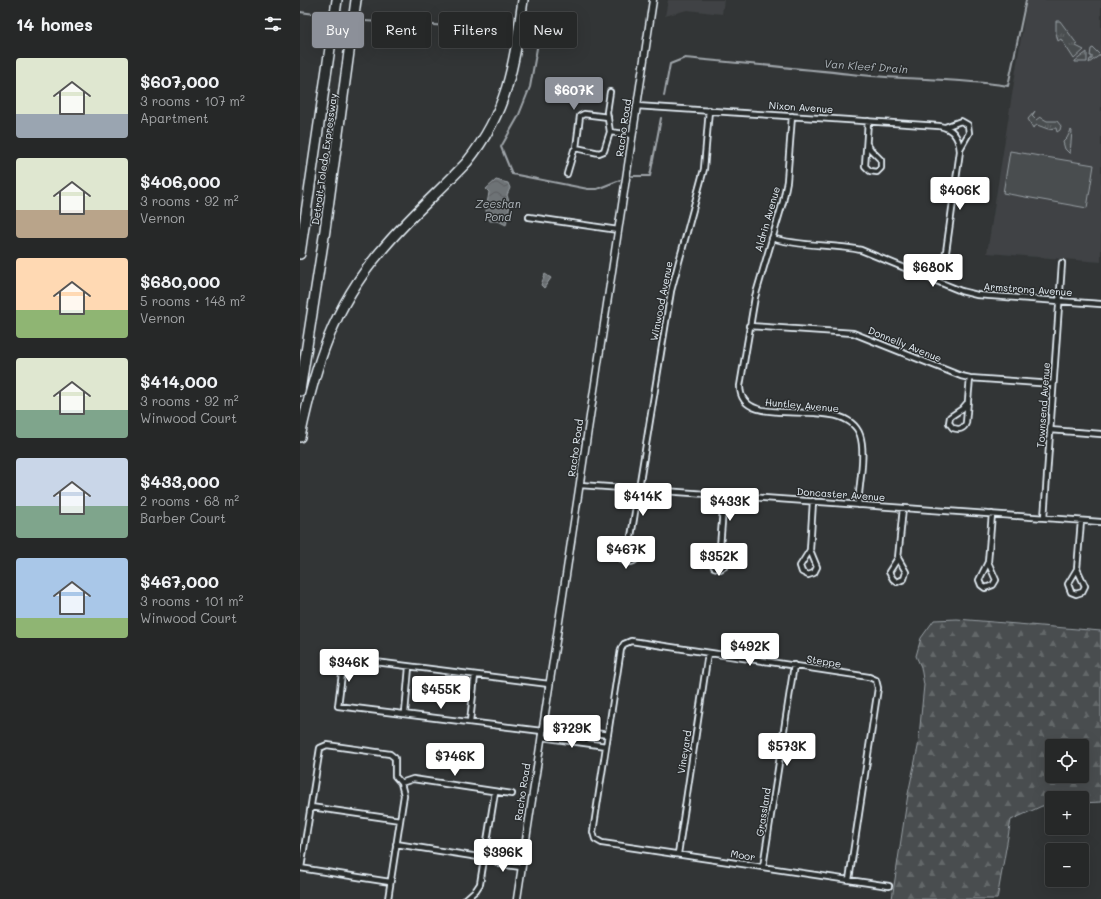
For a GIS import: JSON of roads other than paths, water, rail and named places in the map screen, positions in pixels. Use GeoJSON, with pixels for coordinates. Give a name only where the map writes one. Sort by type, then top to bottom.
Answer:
{"type":"FeatureCollection","features":[{"type":"Feature","properties":{"kind":"highway","name":"Detroit-Toledo Expressway"},"geometry":{"type":"LineString","coordinates":[[300,254],[337,0]]}},
{"type":"Feature","properties":{"kind":"highway","name":"Detroit-Toledo Expressway"},"geometry":{"type":"LineString","coordinates":[[300,391],[325,230],[356,0]]}},
{"type":"Feature","properties":{"kind":"highway"},"geometry":{"type":"LineString","coordinates":[[300,437],[321,355],[329,332],[345,300],[382,249],[467,162],[495,120],[504,99],[512,73],[523,0]]}},
{"type":"Feature","properties":{"kind":"street","name":"Racho Road"},"geometry":{"type":"LineString","coordinates":[[516,899],[653,0]]}},
{"type":"Feature","properties":{"kind":"street"},"geometry":{"type":"LineString","coordinates":[[576,148],[599,153],[604,151],[610,132],[607,112],[610,92]]}},
{"type":"Feature","properties":{"kind":"street","name":"Nixon Avenue"},"geometry":{"type":"LineString","coordinates":[[636,106],[945,127],[961,121],[968,125],[970,132],[960,149]]}},
{"type":"Feature","properties":{"kind":"street","name":"Winwood Avenue"},"geometry":{"type":"LineString","coordinates":[[630,543],[671,291],[704,169],[709,110]]}},
{"type":"Feature","properties":{"kind":"street"},"geometry":{"type":"LineString","coordinates":[[567,174],[573,152],[576,148],[580,116],[584,114],[608,117]]}},
{"type":"Feature","properties":{"kind":"street","name":"Aldrin Avenue"},"geometry":{"type":"LineString","coordinates":[[750,326],[759,279],[772,238],[787,181],[792,116]]}},
{"type":"Feature","properties":{"kind":"street"},"geometry":{"type":"LineString","coordinates":[[867,144],[881,160],[881,168],[877,172],[873,172],[866,168],[867,144],[868,121]]}},
{"type":"Feature","properties":{"kind":"street"},"geometry":{"type":"LineString","coordinates":[[936,281],[946,252],[960,149],[958,140],[952,131],[945,127]]}},
{"type":"Feature","properties":{"kind":"street"},"geometry":{"type":"LineString","coordinates":[[610,132],[633,135]]}},
{"type":"Feature","properties":{"kind":"street"},"geometry":{"type":"LineString","coordinates":[[529,217],[618,230]]}},
{"type":"Feature","properties":{"kind":"street","name":"Armstrong Avenue"},"geometry":{"type":"LineString","coordinates":[[772,238],[795,244],[844,247],[861,250],[961,291],[977,295],[1101,304]]}},
{"type":"Feature","properties":{"kind":"street","name":"Townsend Avenue"},"geometry":{"type":"LineString","coordinates":[[1044,518],[1062,263]]}},
{"type":"Feature","properties":{"kind":"street","name":"Donnelly Avenue"},"geometry":{"type":"LineString","coordinates":[[750,326],[853,333],[954,374],[970,378],[1054,384]]}},
{"type":"Feature","properties":{"kind":"street","name":"Huntley Avenue"},"geometry":{"type":"LineString","coordinates":[[750,326],[740,386],[743,399],[753,408],[761,410],[834,415],[850,421],[857,429],[862,444],[858,505]]}},
{"type":"Feature","properties":{"kind":"street"},"geometry":{"type":"LineString","coordinates":[[968,402],[962,409],[950,417],[949,423],[953,428],[960,429],[965,426],[968,402],[970,378]]}},
{"type":"Feature","properties":{"kind":"street"},"geometry":{"type":"LineString","coordinates":[[1050,430],[1101,434]]}},
{"type":"Feature","properties":{"kind":"street","name":"Doncaster Avenue"},"geometry":{"type":"LineString","coordinates":[[580,485],[1101,522]]}},
{"type":"Feature","properties":{"kind":"street"},"geometry":{"type":"LineString","coordinates":[[720,547],[728,560],[725,566],[720,569],[714,567],[711,559],[720,547],[724,496]]}},
{"type":"Feature","properties":{"kind":"street"},"geometry":{"type":"LineString","coordinates":[[810,550],[818,567],[814,573],[808,575],[802,572],[800,566],[810,550],[813,501]]}},
{"type":"Feature","properties":{"kind":"street"},"geometry":{"type":"LineString","coordinates":[[898,558],[906,572],[904,579],[897,582],[893,579],[889,572],[898,558],[903,508]]}},
{"type":"Feature","properties":{"kind":"street"},"geometry":{"type":"LineString","coordinates":[[988,562],[996,580],[993,586],[985,588],[979,583],[979,577],[988,562],[992,514]]}},
{"type":"Feature","properties":{"kind":"street"},"geometry":{"type":"LineString","coordinates":[[1078,569],[1068,584],[1071,592],[1076,594],[1082,592],[1085,586],[1078,569],[1081,521]]}},
{"type":"Feature","properties":{"kind":"street"},"geometry":{"type":"LineString","coordinates":[[630,543],[636,546],[639,552],[636,559],[628,562],[622,560],[619,552],[621,546],[630,543]]}},
{"type":"Feature","properties":{"kind":"street","name":"Steppe"},"geometry":{"type":"LineString","coordinates":[[608,735],[621,649],[627,642],[794,665],[869,677],[876,680],[878,688],[849,880]]}},
{"type":"Feature","properties":{"kind":"street","name":"Vineyard"},"geometry":{"type":"LineString","coordinates":[[678,854],[708,653]]}},
{"type":"Feature","properties":{"kind":"street"},"geometry":{"type":"LineString","coordinates":[[542,731],[606,746],[608,735],[542,731],[405,713],[338,706],[344,658],[549,684]]}},
{"type":"Feature","properties":{"kind":"street","name":"Grassland"},"geometry":{"type":"LineString","coordinates":[[763,867],[794,665]]}},
{"type":"Feature","properties":{"kind":"street"},"geometry":{"type":"LineString","coordinates":[[405,713],[410,667]]}},
{"type":"Feature","properties":{"kind":"street"},"geometry":{"type":"LineString","coordinates":[[470,722],[475,675]]}},
{"type":"Feature","properties":{"kind":"street"},"geometry":{"type":"LineString","coordinates":[[388,899],[404,795],[401,783],[395,776],[395,758],[390,754],[327,744],[321,746],[319,750],[301,868],[390,882]]}},
{"type":"Feature","properties":{"kind":"street","name":"Moor"},"geometry":{"type":"LineString","coordinates":[[606,746],[593,832],[595,839],[602,843],[889,886]]}},
{"type":"Feature","properties":{"kind":"street"},"geometry":{"type":"LineString","coordinates":[[401,783],[413,779],[512,794]]}},
{"type":"Feature","properties":{"kind":"street"},"geometry":{"type":"LineString","coordinates":[[466,899],[480,884],[495,792]]}},
{"type":"Feature","properties":{"kind":"street"},"geometry":{"type":"LineString","coordinates":[[311,806],[400,820]]}},
{"type":"Feature","properties":{"kind":"street"},"geometry":{"type":"LineString","coordinates":[[396,844],[485,858],[501,857],[522,859]]}},
{"type":"Feature","properties":{"kind":"street"},"geometry":{"type":"LineString","coordinates":[[493,858],[500,864],[521,867]]}},
{"type":"Feature","properties":{"kind":"water","name":"Zeeshan Pond"},"geometry":{"type":"Polygon","coordinates":[[[496,180],[508,183],[510,188],[507,195],[510,205],[506,225],[498,221],[490,221],[487,214],[486,208],[489,192],[486,189],[496,180]]]}},
{"type":"Feature","properties":{"kind":"water"},"geometry":{"type":"Polygon","coordinates":[[[545,274],[551,278],[544,288],[541,285],[545,274]]]}},
{"type":"Feature","properties":{"kind":"waterway","name":"Van Kleef Drain"},"geometry":{"type":"LineString","coordinates":[[664,96],[670,64],[685,58],[871,76],[988,83],[1008,86],[1026,0]]}},
{"type":"Feature","properties":{"kind":"waterway","name":"Van Kleef Drain"},"geometry":{"type":"LineString","coordinates":[[300,12],[312,14]]}},
{"type":"Feature","properties":{"kind":"waterway","name":"Van Kleef Drain"},"geometry":{"type":"LineString","coordinates":[[364,21],[439,25]]}},
{"type":"Feature","properties":{"kind":"waterway","name":"Van Kleef Drain"},"geometry":{"type":"LineString","coordinates":[[537,48],[530,87],[518,117],[501,147],[512,174],[588,189],[597,189],[620,180]]}},
{"type":"Feature","properties":{"kind":"waterway","name":"Van Kleef Drain"},"geometry":{"type":"LineString","coordinates":[[632,176],[650,176],[661,118]]}}]}
